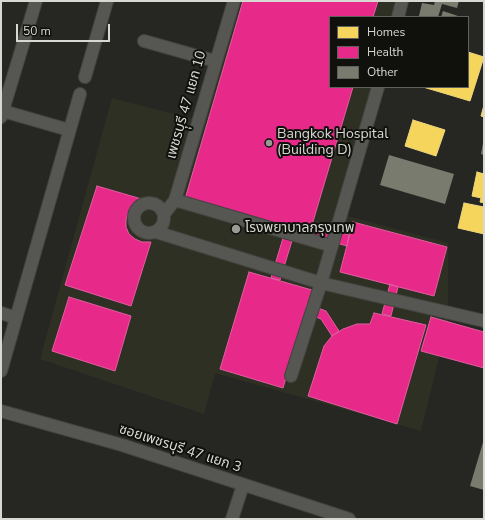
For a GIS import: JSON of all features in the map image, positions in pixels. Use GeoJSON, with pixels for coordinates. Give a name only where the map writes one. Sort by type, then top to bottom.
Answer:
{"type":"FeatureCollection","features":[{"type":"Feature","properties":{"kind":"street"},"geometry":{"type":"LineString","coordinates":[[36,1],[2,114],[69,130]]}},
{"type":"Feature","properties":{"kind":"street"},"geometry":{"type":"LineString","coordinates":[[85,77],[107,1]]}},
{"type":"Feature","properties":{"kind":"street","name":"เพชรบุุรี 47 แยก 10"},"geometry":{"type":"LineString","coordinates":[[164,214],[175,200],[234,1]]}},
{"type":"Feature","properties":{"kind":"street"},"geometry":{"type":"LineString","coordinates":[[398,16],[402,1]]}},
{"type":"Feature","properties":{"kind":"street"},"geometry":{"type":"LineString","coordinates":[[144,41],[215,61]]}},
{"type":"Feature","properties":{"kind":"street"},"geometry":{"type":"LineString","coordinates":[[290,376],[321,283],[378,88]]}},
{"type":"Feature","properties":{"kind":"street"},"geometry":{"type":"LineString","coordinates":[[1,371],[80,94]]}},
{"type":"Feature","properties":{"kind":"street"},"geometry":{"type":"LineString","coordinates":[[175,200],[332,246]]}},
{"type":"Feature","properties":{"kind":"street"},"geometry":{"type":"LineString","coordinates":[[156,232],[163,224],[164,214],[158,206],[149,203],[140,206],[134,214],[135,224],[146,233],[156,232],[321,283],[484,320]]}},
{"type":"Feature","properties":{"kind":"street"},"geometry":{"type":"LineString","coordinates":[[1,314],[16,318]]}},
{"type":"Feature","properties":{"kind":"street","name":"ซอยเพชรบุรี 47 แยก 3"},"geometry":{"type":"LineString","coordinates":[[1,411],[122,445],[349,519]]}},
{"type":"Feature","properties":{"kind":"street"},"geometry":{"type":"LineString","coordinates":[[232,519],[243,485]]}},
{"type":"Feature","properties":{"kind":"shaded area","name":"โรงพยาบาลกรุงเทพ"},"geometry":{"type":"Polygon","coordinates":[[[233,1],[406,1],[401,16],[329,16],[329,88],[381,88],[344,215],[448,243],[448,321],[421,431],[215,373],[204,414],[40,359],[112,98],[198,120],[233,1]]]}},
{"type":"Feature","properties":{"kind":"building: Homes"},"geometry":{"type":"Polygon","coordinates":[[[469,52],[484,57],[470,101],[426,88],[469,88],[469,52]]]}},
{"type":"Feature","properties":{"kind":"building: Homes"},"geometry":{"type":"Polygon","coordinates":[[[484,105],[484,117],[481,116],[484,105]]]}},
{"type":"Feature","properties":{"kind":"building: Homes"},"geometry":{"type":"Polygon","coordinates":[[[413,120],[445,130],[436,156],[405,146],[413,120]]]}},
{"type":"Feature","properties":{"kind":"building: Homes"},"geometry":{"type":"Polygon","coordinates":[[[477,172],[484,174],[484,203],[480,202],[481,198],[472,196],[477,172]]]}},
{"type":"Feature","properties":{"kind":"building: Homes"},"geometry":{"type":"Polygon","coordinates":[[[464,203],[484,207],[484,234],[458,228],[464,203]]]}},
{"type":"Feature","properties":{"kind":"building: Health","name":"Bangkok Hospital (Building D)"},"geometry":{"type":"Polygon","coordinates":[[[243,1],[378,1],[373,16],[329,16],[329,88],[353,88],[309,235],[185,199],[243,1]]]}},
{"type":"Feature","properties":{"kind":"building: Health"},"geometry":{"type":"Polygon","coordinates":[[[97,186],[145,200],[134,206],[126,219],[126,227],[129,234],[142,242],[151,242],[131,306],[65,285],[97,186]]]}},
{"type":"Feature","properties":{"kind":"building: Health"},"geometry":{"type":"Polygon","coordinates":[[[353,222],[447,247],[434,296],[340,272],[353,222]]]}},
{"type":"Feature","properties":{"kind":"building: Health"},"geometry":{"type":"Polygon","coordinates":[[[311,225],[349,235],[347,246],[309,235],[311,225]]]}},
{"type":"Feature","properties":{"kind":"building: Health"},"geometry":{"type":"Polygon","coordinates":[[[286,228],[295,231],[280,280],[271,278],[286,228]]]}},
{"type":"Feature","properties":{"kind":"building: Health"},"geometry":{"type":"Polygon","coordinates":[[[249,272],[312,290],[283,388],[220,369],[249,272]]]}},
{"type":"Feature","properties":{"kind":"building: Health"},"geometry":{"type":"Polygon","coordinates":[[[390,284],[398,287],[391,316],[382,314],[390,284]]]}},
{"type":"Feature","properties":{"kind":"building: Health"},"geometry":{"type":"Polygon","coordinates":[[[69,297],[131,316],[115,371],[52,351],[69,297]]]}},
{"type":"Feature","properties":{"kind":"building: Health"},"geometry":{"type":"Polygon","coordinates":[[[307,304],[326,311],[339,331],[332,336],[321,319],[305,313],[307,304]]]}},
{"type":"Feature","properties":{"kind":"building: Health"},"geometry":{"type":"Polygon","coordinates":[[[374,313],[426,325],[397,424],[308,396],[324,346],[332,336],[343,329],[357,324],[370,324],[374,313]]]}},
{"type":"Feature","properties":{"kind":"building: Health"},"geometry":{"type":"Polygon","coordinates":[[[431,317],[484,332],[484,368],[421,351],[431,317]]]}},
{"type":"Feature","properties":{"kind":"building: Other"},"geometry":{"type":"Polygon","coordinates":[[[435,1],[459,1],[457,8],[442,4],[438,16],[419,16],[422,3],[434,5],[435,1]]]}},
{"type":"Feature","properties":{"kind":"building: Other"},"geometry":{"type":"Polygon","coordinates":[[[443,11],[458,16],[441,16],[443,11]]]}},
{"type":"Feature","properties":{"kind":"building: Other"},"geometry":{"type":"Polygon","coordinates":[[[484,143],[484,155],[481,154],[484,143]]]}},
{"type":"Feature","properties":{"kind":"building: Other"},"geometry":{"type":"Polygon","coordinates":[[[389,155],[454,174],[445,204],[380,185],[389,155]]]}},
{"type":"Feature","properties":{"kind":"building: Other"},"geometry":{"type":"Polygon","coordinates":[[[484,439],[484,490],[470,486],[484,439]]]}},
{"type":"Feature","properties":{"kind":"place","name":"Bangkok Hospital (Building D)"},"geometry":{"type":"Point","coordinates":[269,143]}},
{"type":"Feature","properties":{"kind":"place","name":"โรงพยาบาลกรุงเทพ"},"geometry":{"type":"Point","coordinates":[236,229]}}]}
